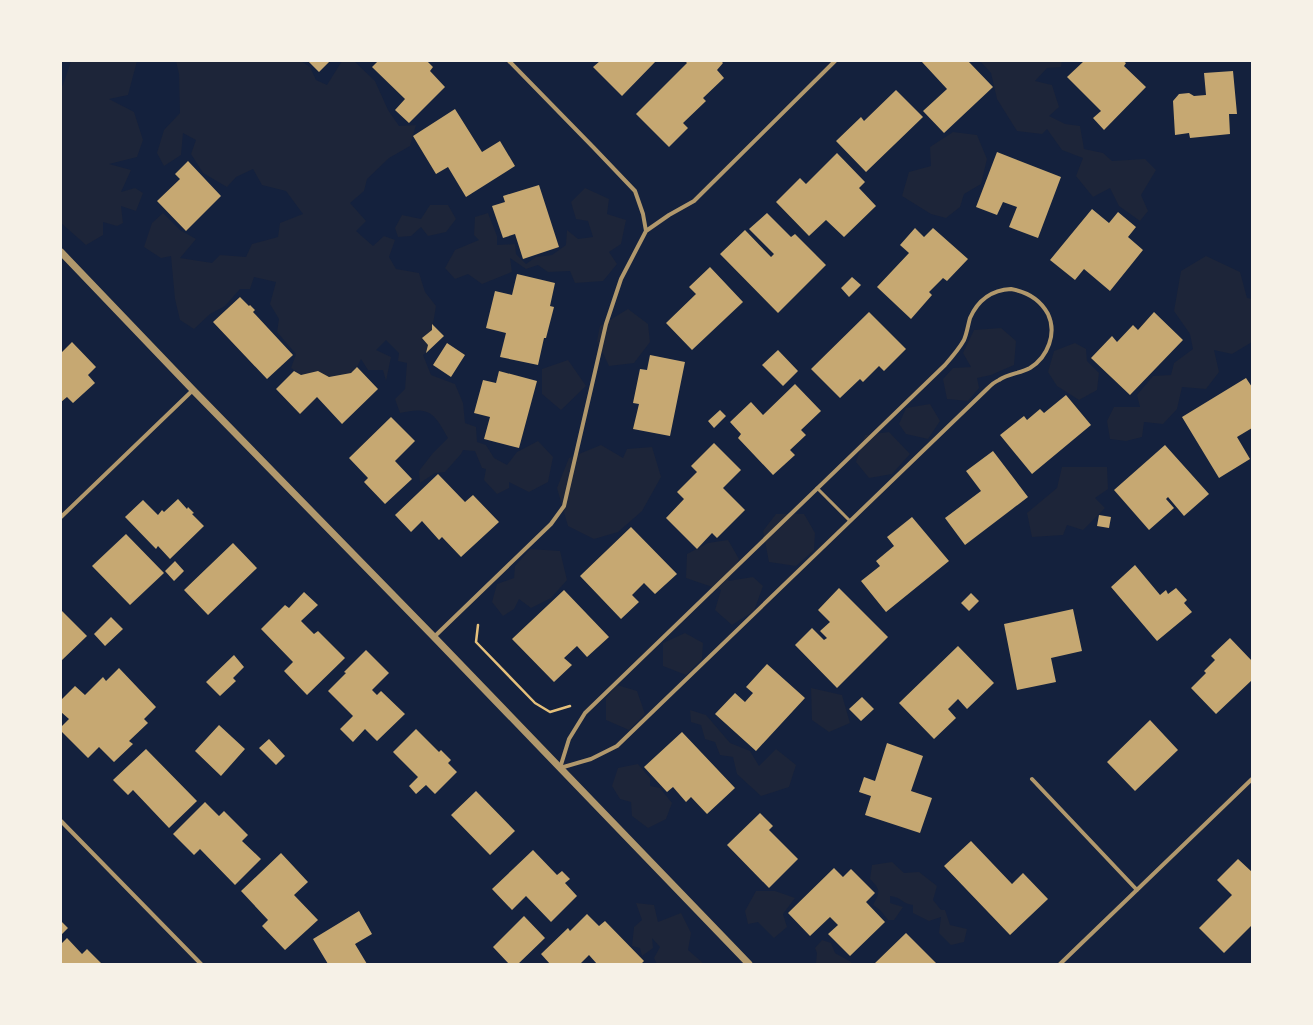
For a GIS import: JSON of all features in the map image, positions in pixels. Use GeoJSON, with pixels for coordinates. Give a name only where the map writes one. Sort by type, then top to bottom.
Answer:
{"type":"FeatureCollection","features":[{"type":"Feature","properties":{"kind":"street"},"geometry":{"type":"LineString","coordinates":[[509,61],[635,191],[643,214],[646,231]]}},
{"type":"Feature","properties":{"kind":"street"},"geometry":{"type":"LineString","coordinates":[[434,637],[551,524],[564,506],[606,324],[621,279],[646,231],[694,200],[835,61]]}},
{"type":"Feature","properties":{"kind":"street"},"geometry":{"type":"LineString","coordinates":[[61,252],[749,964]]}},
{"type":"Feature","properties":{"kind":"street"},"geometry":{"type":"LineString","coordinates":[[1011,289],[1029,294],[1037,299],[1049,316],[1052,331],[1050,343],[1046,353],[1039,361],[1030,368],[999,379],[617,746],[591,759],[560,768],[570,739],[585,713],[945,365],[959,349],[970,319],[982,300],[989,295],[1011,289]]}},
{"type":"Feature","properties":{"kind":"street"},"geometry":{"type":"LineString","coordinates":[[61,517],[193,390]]}},
{"type":"Feature","properties":{"kind":"street"},"geometry":{"type":"LineString","coordinates":[[1032,779],[1137,890]]}},
{"type":"Feature","properties":{"kind":"street"},"geometry":{"type":"LineString","coordinates":[[1060,964],[1252,779]]}},
{"type":"Feature","properties":{"kind":"street"},"geometry":{"type":"LineString","coordinates":[[61,821],[201,964]]}},
{"type":"Feature","properties":{"kind":"lane"},"geometry":{"type":"LineString","coordinates":[[817,488],[850,521]]}},
{"type":"Feature","properties":{"kind":"path"},"geometry":{"type":"LineString","coordinates":[[478,626],[476,642],[536,703],[550,712],[570,705]]}},
{"type":"Feature","properties":{"kind":"shaded area"},"geometry":{"type":"Polygon","coordinates":[[[71,61],[137,61],[128,95],[109,99],[134,112],[143,140],[137,157],[109,164],[131,170],[121,192],[135,188],[143,193],[136,211],[121,206],[123,223],[117,226],[103,222],[103,235],[86,245],[61,223],[61,87],[71,61]]]}},
{"type":"Feature","properties":{"kind":"shaded area"},"geometry":{"type":"Polygon","coordinates":[[[176,61],[301,61],[310,67],[316,80],[327,85],[342,61],[354,61],[375,81],[388,110],[399,126],[416,125],[410,146],[389,158],[367,179],[364,191],[350,203],[366,221],[356,231],[373,246],[384,236],[395,240],[389,257],[396,269],[419,273],[425,292],[436,306],[432,330],[422,338],[428,345],[426,353],[423,355],[431,375],[455,384],[463,403],[465,423],[476,427],[477,442],[486,445],[494,458],[507,465],[517,452],[538,441],[553,457],[548,482],[529,492],[509,482],[509,488],[497,494],[484,480],[486,469],[482,468],[475,451],[463,450],[445,472],[435,473],[420,483],[419,471],[433,453],[448,438],[435,417],[425,411],[418,410],[400,413],[395,399],[405,389],[407,363],[398,361],[399,353],[386,340],[376,350],[391,357],[386,381],[383,370],[368,370],[361,359],[357,367],[351,373],[329,377],[318,371],[301,375],[291,368],[296,354],[277,332],[279,319],[270,304],[276,282],[254,277],[250,289],[240,289],[225,306],[210,314],[194,329],[180,320],[175,299],[171,256],[161,258],[144,247],[152,223],[163,213],[180,230],[196,239],[180,258],[212,263],[220,255],[246,257],[252,244],[278,237],[280,223],[303,214],[286,191],[262,185],[253,169],[236,177],[227,187],[203,173],[191,154],[196,140],[183,133],[181,155],[164,166],[157,153],[164,130],[180,113],[179,74],[176,61]]]}},
{"type":"Feature","properties":{"kind":"shaded area"},"geometry":{"type":"Polygon","coordinates":[[[980,61],[1062,61],[1061,67],[1047,68],[1035,81],[1052,85],[1059,107],[1049,116],[1065,124],[1080,126],[1084,149],[1103,153],[1112,161],[1145,159],[1156,170],[1141,195],[1148,211],[1140,221],[1119,206],[1110,188],[1093,197],[1076,176],[1083,158],[1062,150],[1047,129],[1042,134],[1017,131],[997,99],[991,73],[980,61]]]}},
{"type":"Feature","properties":{"kind":"shaded area"},"geometry":{"type":"Polygon","coordinates":[[[953,132],[977,135],[987,159],[981,184],[964,194],[960,207],[946,218],[931,214],[902,196],[909,172],[931,166],[930,147],[953,132]]]}},
{"type":"Feature","properties":{"kind":"shaded area"},"geometry":{"type":"Polygon","coordinates":[[[585,188],[609,199],[607,214],[626,220],[621,244],[609,252],[617,264],[603,281],[575,283],[570,271],[548,272],[538,265],[526,269],[510,258],[512,272],[482,284],[468,274],[455,279],[445,268],[455,250],[479,240],[474,235],[475,217],[488,213],[497,236],[497,245],[515,244],[516,254],[526,264],[536,257],[552,255],[566,245],[567,230],[578,239],[593,237],[588,221],[576,219],[571,202],[585,188]]]}},
{"type":"Feature","properties":{"kind":"shaded area"},"geometry":{"type":"Polygon","coordinates":[[[430,205],[448,205],[456,219],[446,232],[428,236],[421,227],[411,236],[398,237],[395,228],[402,215],[421,219],[430,205]]]}},
{"type":"Feature","properties":{"kind":"shaded area"},"geometry":{"type":"Polygon","coordinates":[[[1206,256],[1240,272],[1247,298],[1252,299],[1252,342],[1232,354],[1214,350],[1219,372],[1206,389],[1182,387],[1177,409],[1163,424],[1144,422],[1142,437],[1126,441],[1110,439],[1107,421],[1114,407],[1140,407],[1137,395],[1153,376],[1171,375],[1174,363],[1193,349],[1190,334],[1174,311],[1181,271],[1206,256]]]}},
{"type":"Feature","properties":{"kind":"shaded area"},"geometry":{"type":"Polygon","coordinates":[[[628,309],[648,324],[650,342],[634,363],[609,366],[597,341],[600,326],[628,309]]]}},
{"type":"Feature","properties":{"kind":"shaded area"},"geometry":{"type":"Polygon","coordinates":[[[1001,328],[1016,341],[1014,365],[991,375],[977,378],[979,388],[968,401],[947,399],[943,379],[953,368],[971,367],[963,353],[974,330],[1001,328]]]}},
{"type":"Feature","properties":{"kind":"shaded area"},"geometry":{"type":"Polygon","coordinates":[[[1075,343],[1086,349],[1087,361],[1099,373],[1097,390],[1079,400],[1057,386],[1048,372],[1054,351],[1075,343]]]}},
{"type":"Feature","properties":{"kind":"shaded area"},"geometry":{"type":"Polygon","coordinates":[[[568,360],[586,386],[561,410],[542,394],[542,369],[568,360]]]}},
{"type":"Feature","properties":{"kind":"shaded area"},"geometry":{"type":"Polygon","coordinates":[[[930,404],[940,421],[928,439],[906,434],[899,424],[906,408],[930,404]]]}},
{"type":"Feature","properties":{"kind":"shaded area"},"geometry":{"type":"Polygon","coordinates":[[[889,432],[910,454],[892,474],[869,478],[856,462],[865,435],[889,432]]]}},
{"type":"Feature","properties":{"kind":"shaded area"},"geometry":{"type":"Polygon","coordinates":[[[601,445],[623,458],[627,449],[652,447],[661,477],[642,511],[618,532],[594,539],[568,526],[557,488],[569,458],[601,445]]]}},
{"type":"Feature","properties":{"kind":"shaded area"},"geometry":{"type":"Polygon","coordinates":[[[1062,467],[1107,467],[1108,489],[1095,498],[1105,508],[1083,530],[1067,525],[1063,535],[1032,537],[1027,513],[1057,488],[1062,467]]]}},
{"type":"Feature","properties":{"kind":"shaded area"},"geometry":{"type":"Polygon","coordinates":[[[776,514],[804,514],[815,533],[814,550],[796,566],[769,562],[763,531],[776,514]]]}},
{"type":"Feature","properties":{"kind":"shaded area"},"geometry":{"type":"Polygon","coordinates":[[[728,540],[739,559],[728,581],[753,577],[763,586],[754,611],[732,625],[715,610],[721,590],[686,578],[687,554],[708,543],[728,540]]]}},
{"type":"Feature","properties":{"kind":"shaded area"},"geometry":{"type":"Polygon","coordinates":[[[530,549],[560,551],[567,580],[551,598],[531,608],[519,599],[514,609],[503,616],[492,602],[497,584],[514,578],[515,566],[530,549]]]}},
{"type":"Feature","properties":{"kind":"shaded area"},"geometry":{"type":"Polygon","coordinates":[[[685,633],[703,643],[702,659],[686,675],[663,666],[663,643],[685,633]]]}},
{"type":"Feature","properties":{"kind":"shaded area"},"geometry":{"type":"Polygon","coordinates":[[[617,685],[637,691],[645,714],[629,730],[606,720],[606,698],[617,685]]]}},
{"type":"Feature","properties":{"kind":"shaded area"},"geometry":{"type":"Polygon","coordinates":[[[811,688],[842,695],[850,723],[829,732],[812,720],[811,688]]]}},
{"type":"Feature","properties":{"kind":"shaded area"},"geometry":{"type":"Polygon","coordinates":[[[690,710],[706,715],[730,743],[750,751],[759,766],[776,749],[796,765],[789,787],[761,796],[737,774],[733,757],[720,755],[715,742],[705,739],[701,725],[691,722],[690,710]]]}},
{"type":"Feature","properties":{"kind":"shaded area"},"geometry":{"type":"Polygon","coordinates":[[[638,764],[650,778],[650,786],[660,788],[672,803],[666,819],[648,828],[632,816],[631,802],[620,799],[612,786],[618,768],[638,764]]]}},
{"type":"Feature","properties":{"kind":"shaded area"},"geometry":{"type":"Polygon","coordinates":[[[892,862],[904,873],[919,872],[937,886],[933,900],[941,910],[945,910],[950,925],[967,929],[964,942],[951,945],[939,933],[941,917],[929,921],[913,913],[913,905],[897,898],[890,896],[890,903],[903,907],[894,920],[888,920],[880,910],[873,905],[878,894],[878,889],[870,879],[872,865],[892,862]]]}},
{"type":"Feature","properties":{"kind":"shaded area"},"geometry":{"type":"Polygon","coordinates":[[[756,891],[775,891],[795,898],[783,914],[787,927],[774,938],[758,922],[748,924],[745,911],[756,891]]]}},
{"type":"Feature","properties":{"kind":"shaded area"},"geometry":{"type":"Polygon","coordinates":[[[636,903],[654,905],[658,922],[681,913],[691,933],[688,950],[704,964],[657,964],[654,958],[660,947],[652,938],[653,948],[642,956],[640,948],[632,946],[634,927],[642,920],[636,903]]]}},
{"type":"Feature","properties":{"kind":"shaded area"},"geometry":{"type":"Polygon","coordinates":[[[822,940],[831,943],[835,953],[852,964],[816,963],[817,953],[815,948],[822,940]]]}},
{"type":"Feature","properties":{"kind":"building"},"geometry":{"type":"Polygon","coordinates":[[[308,61],[330,61],[319,72],[308,61]]]}},
{"type":"Feature","properties":{"kind":"building"},"geometry":{"type":"Polygon","coordinates":[[[378,61],[427,61],[433,67],[430,71],[445,87],[409,123],[395,110],[405,99],[372,67],[378,61]]]}},
{"type":"Feature","properties":{"kind":"building"},"geometry":{"type":"Polygon","coordinates":[[[600,61],[656,61],[622,96],[593,67],[600,61]]]}},
{"type":"Feature","properties":{"kind":"building"},"geometry":{"type":"Polygon","coordinates":[[[685,61],[721,61],[723,63],[717,70],[724,78],[703,98],[706,101],[683,123],[688,128],[669,147],[636,114],[687,63],[685,61]]]}},
{"type":"Feature","properties":{"kind":"building"},"geometry":{"type":"Polygon","coordinates":[[[968,61],[993,87],[944,133],[923,111],[947,89],[922,62],[968,61]]]}},
{"type":"Feature","properties":{"kind":"building"},"geometry":{"type":"Polygon","coordinates":[[[1084,61],[1123,61],[1126,63],[1124,66],[1146,87],[1104,130],[1093,118],[1101,111],[1067,77],[1084,61]]]}},
{"type":"Feature","properties":{"kind":"building"},"geometry":{"type":"Polygon","coordinates":[[[1233,71],[1237,114],[1229,114],[1230,134],[1190,138],[1189,133],[1175,135],[1173,101],[1179,94],[1189,93],[1194,96],[1206,95],[1204,73],[1233,71]]]}},
{"type":"Feature","properties":{"kind":"building"},"geometry":{"type":"Polygon","coordinates":[[[896,90],[923,117],[866,172],[836,141],[861,117],[864,121],[896,90]]]}},
{"type":"Feature","properties":{"kind":"building"},"geometry":{"type":"Polygon","coordinates":[[[455,109],[482,152],[500,141],[515,166],[466,197],[448,167],[436,174],[413,136],[455,109]]]}},
{"type":"Feature","properties":{"kind":"building"},"geometry":{"type":"Polygon","coordinates":[[[997,152],[1061,177],[1038,238],[1009,227],[1017,207],[1003,202],[997,215],[976,207],[997,152]]]}},
{"type":"Feature","properties":{"kind":"building"},"geometry":{"type":"Polygon","coordinates":[[[837,153],[865,182],[859,188],[876,206],[844,237],[826,220],[809,236],[776,202],[800,178],[806,184],[837,153]]]}},
{"type":"Feature","properties":{"kind":"building"},"geometry":{"type":"Polygon","coordinates":[[[188,161],[221,196],[186,231],[157,201],[180,179],[175,174],[188,161]]]}},
{"type":"Feature","properties":{"kind":"building"},"geometry":{"type":"Polygon","coordinates":[[[539,185],[559,247],[523,259],[515,234],[503,238],[492,206],[505,202],[503,196],[539,185]]]}},
{"type":"Feature","properties":{"kind":"building"},"geometry":{"type":"Polygon","coordinates":[[[1092,209],[1109,223],[1118,212],[1136,227],[1128,237],[1143,250],[1110,291],[1084,269],[1075,280],[1050,260],[1092,209]]]}},
{"type":"Feature","properties":{"kind":"building"},"geometry":{"type":"Polygon","coordinates":[[[767,213],[791,237],[795,234],[826,265],[778,313],[720,254],[745,230],[771,257],[774,254],[749,229],[767,213]]]}},
{"type":"Feature","properties":{"kind":"building"},"geometry":{"type":"Polygon","coordinates":[[[915,228],[924,237],[933,228],[968,259],[947,281],[943,278],[929,292],[932,295],[911,319],[877,287],[909,253],[900,245],[915,228]]]}},
{"type":"Feature","properties":{"kind":"building"},"geometry":{"type":"Polygon","coordinates":[[[710,267],[743,302],[692,350],[666,323],[696,294],[689,287],[710,267]]]}},
{"type":"Feature","properties":{"kind":"building"},"geometry":{"type":"Polygon","coordinates":[[[517,274],[555,283],[550,306],[554,307],[546,338],[544,338],[538,365],[500,357],[506,333],[486,328],[495,291],[512,295],[517,274]]]}},
{"type":"Feature","properties":{"kind":"building"},"geometry":{"type":"Polygon","coordinates":[[[852,277],[861,285],[849,297],[841,288],[852,277]]]}},
{"type":"Feature","properties":{"kind":"building"},"geometry":{"type":"Polygon","coordinates":[[[240,297],[255,310],[253,312],[293,355],[267,379],[213,322],[240,297]]]}},
{"type":"Feature","properties":{"kind":"building"},"geometry":{"type":"Polygon","coordinates":[[[869,312],[906,349],[884,371],[879,366],[863,382],[860,379],[840,398],[811,369],[869,312]]]}},
{"type":"Feature","properties":{"kind":"building"},"geometry":{"type":"Polygon","coordinates":[[[1154,312],[1183,340],[1130,395],[1091,358],[1112,336],[1117,342],[1133,325],[1138,330],[1154,312]]]}},
{"type":"Feature","properties":{"kind":"building"},"geometry":{"type":"Polygon","coordinates":[[[432,324],[444,336],[426,353],[428,345],[422,338],[432,330],[432,324]]]}},
{"type":"Feature","properties":{"kind":"building"},"geometry":{"type":"Polygon","coordinates":[[[72,342],[96,367],[88,375],[95,383],[73,403],[67,397],[61,402],[61,353],[72,342]]]}},
{"type":"Feature","properties":{"kind":"building"},"geometry":{"type":"Polygon","coordinates":[[[447,343],[465,355],[451,377],[433,365],[447,343]]]}},
{"type":"Feature","properties":{"kind":"building"},"geometry":{"type":"Polygon","coordinates":[[[778,350],[798,371],[783,386],[762,365],[778,350]]]}},
{"type":"Feature","properties":{"kind":"building"},"geometry":{"type":"Polygon","coordinates":[[[650,355],[685,362],[670,436],[633,429],[639,404],[633,403],[640,369],[647,370],[650,355]]]}},
{"type":"Feature","properties":{"kind":"building"},"geometry":{"type":"Polygon","coordinates":[[[357,367],[378,389],[342,424],[317,397],[300,414],[276,389],[294,371],[301,375],[318,371],[329,377],[351,373],[357,367]]]}},
{"type":"Feature","properties":{"kind":"building"},"geometry":{"type":"Polygon","coordinates":[[[499,371],[537,381],[519,448],[484,439],[490,417],[474,413],[483,380],[496,383],[499,371]]]}},
{"type":"Feature","properties":{"kind":"building"},"geometry":{"type":"Polygon","coordinates":[[[1246,378],[1252,387],[1252,428],[1237,437],[1250,459],[1219,478],[1182,417],[1246,378]]]}},
{"type":"Feature","properties":{"kind":"building"},"geometry":{"type":"Polygon","coordinates":[[[795,384],[821,411],[801,430],[806,435],[790,450],[795,455],[773,475],[738,438],[741,434],[730,422],[751,402],[763,415],[795,384]]]}},
{"type":"Feature","properties":{"kind":"building"},"geometry":{"type":"Polygon","coordinates":[[[1066,395],[1091,425],[1032,474],[1000,435],[1024,416],[1027,420],[1040,409],[1044,413],[1066,395]]]}},
{"type":"Feature","properties":{"kind":"building"},"geometry":{"type":"Polygon","coordinates":[[[720,410],[726,416],[714,428],[708,421],[720,410]]]}},
{"type":"Feature","properties":{"kind":"building"},"geometry":{"type":"Polygon","coordinates":[[[391,417],[415,441],[395,461],[412,479],[385,504],[364,482],[368,478],[349,458],[391,417]]]}},
{"type":"Feature","properties":{"kind":"building"},"geometry":{"type":"Polygon","coordinates":[[[714,443],[741,470],[723,488],[745,510],[717,538],[712,533],[697,549],[666,518],[684,499],[677,492],[697,472],[691,466],[714,443]]]}},
{"type":"Feature","properties":{"kind":"building"},"geometry":{"type":"Polygon","coordinates":[[[1165,445],[1209,494],[1184,516],[1168,497],[1166,499],[1174,508],[1149,530],[1114,490],[1165,445]]]}},
{"type":"Feature","properties":{"kind":"building"},"geometry":{"type":"Polygon","coordinates":[[[993,451],[1028,497],[965,545],[945,518],[981,491],[966,471],[993,451]]]}},
{"type":"Feature","properties":{"kind":"building"},"geometry":{"type":"Polygon","coordinates":[[[438,474],[465,502],[473,495],[499,522],[461,557],[442,537],[439,540],[422,521],[411,532],[395,515],[438,474]]]}},
{"type":"Feature","properties":{"kind":"building"},"geometry":{"type":"Polygon","coordinates":[[[178,499],[187,509],[188,507],[194,513],[192,514],[204,526],[170,559],[158,546],[156,549],[125,517],[143,500],[158,515],[162,510],[164,512],[178,499]]]}},
{"type":"Feature","properties":{"kind":"building"},"geometry":{"type":"Polygon","coordinates":[[[1099,515],[1111,517],[1109,528],[1097,526],[1099,515]]]}},
{"type":"Feature","properties":{"kind":"building"},"geometry":{"type":"Polygon","coordinates":[[[912,517],[949,561],[886,612],[861,581],[880,566],[876,561],[894,546],[887,537],[912,517]]]}},
{"type":"Feature","properties":{"kind":"building"},"geometry":{"type":"Polygon","coordinates":[[[631,527],[677,574],[655,594],[644,583],[632,595],[639,602],[621,619],[580,576],[631,527]]]}},
{"type":"Feature","properties":{"kind":"building"},"geometry":{"type":"Polygon","coordinates":[[[126,534],[164,573],[130,605],[92,566],[126,534]]]}},
{"type":"Feature","properties":{"kind":"building"},"geometry":{"type":"Polygon","coordinates":[[[233,543],[257,568],[208,615],[184,590],[233,543]]]}},
{"type":"Feature","properties":{"kind":"building"},"geometry":{"type":"Polygon","coordinates":[[[175,561],[184,571],[174,581],[165,571],[175,561]]]}},
{"type":"Feature","properties":{"kind":"building"},"geometry":{"type":"Polygon","coordinates":[[[1135,565],[1160,595],[1166,590],[1168,594],[1176,588],[1187,600],[1184,603],[1192,612],[1157,641],[1111,587],[1135,565]]]}},
{"type":"Feature","properties":{"kind":"building"},"geometry":{"type":"Polygon","coordinates":[[[839,588],[888,637],[837,688],[795,645],[812,628],[824,640],[827,638],[820,631],[830,622],[818,610],[839,588]]]}},
{"type":"Feature","properties":{"kind":"building"},"geometry":{"type":"Polygon","coordinates":[[[564,590],[609,637],[587,657],[577,646],[564,658],[572,665],[554,682],[512,639],[564,590]]]}},
{"type":"Feature","properties":{"kind":"building"},"geometry":{"type":"Polygon","coordinates":[[[304,592],[318,605],[301,621],[314,634],[318,631],[345,658],[307,695],[284,671],[293,662],[261,629],[285,605],[289,608],[304,592]]]}},
{"type":"Feature","properties":{"kind":"building"},"geometry":{"type":"Polygon","coordinates":[[[971,593],[979,601],[969,611],[961,603],[971,593]]]}},
{"type":"Feature","properties":{"kind":"building"},"geometry":{"type":"Polygon","coordinates":[[[1073,609],[1082,651],[1051,658],[1056,682],[1017,690],[1004,624],[1073,609]]]}},
{"type":"Feature","properties":{"kind":"building"},"geometry":{"type":"Polygon","coordinates":[[[62,611],[87,636],[62,660],[61,659],[62,611]]]}},
{"type":"Feature","properties":{"kind":"building"},"geometry":{"type":"Polygon","coordinates":[[[111,617],[123,629],[105,646],[94,634],[111,617]]]}},
{"type":"Feature","properties":{"kind":"building"},"geometry":{"type":"Polygon","coordinates":[[[1230,638],[1252,661],[1252,680],[1216,714],[1191,688],[1206,673],[1204,671],[1215,660],[1211,656],[1230,638]]]}},
{"type":"Feature","properties":{"kind":"building"},"geometry":{"type":"Polygon","coordinates":[[[958,646],[994,683],[967,709],[958,699],[948,709],[956,718],[934,739],[899,703],[958,646]]]}},
{"type":"Feature","properties":{"kind":"building"},"geometry":{"type":"Polygon","coordinates":[[[366,650],[389,673],[372,690],[377,695],[381,691],[405,714],[377,741],[365,729],[353,742],[340,729],[353,716],[328,691],[366,650]]]}},
{"type":"Feature","properties":{"kind":"building"},"geometry":{"type":"Polygon","coordinates":[[[234,655],[244,667],[233,678],[236,681],[220,696],[206,682],[234,655]]]}},
{"type":"Feature","properties":{"kind":"building"},"geometry":{"type":"Polygon","coordinates":[[[767,664],[805,698],[756,751],[715,714],[735,693],[745,702],[753,693],[746,687],[767,664]]]}},
{"type":"Feature","properties":{"kind":"building"},"geometry":{"type":"Polygon","coordinates":[[[119,668],[156,707],[144,719],[148,723],[129,741],[133,744],[114,762],[99,747],[88,758],[61,731],[61,727],[69,719],[61,712],[61,700],[75,686],[85,695],[103,677],[106,681],[119,668]]]}},
{"type":"Feature","properties":{"kind":"building"},"geometry":{"type":"Polygon","coordinates":[[[862,697],[874,709],[861,721],[849,709],[862,697]]]}},
{"type":"Feature","properties":{"kind":"building"},"geometry":{"type":"Polygon","coordinates":[[[1150,720],[1178,750],[1135,791],[1107,762],[1150,720]]]}},
{"type":"Feature","properties":{"kind":"building"},"geometry":{"type":"Polygon","coordinates":[[[219,725],[245,749],[221,776],[195,751],[219,725]]]}},
{"type":"Feature","properties":{"kind":"building"},"geometry":{"type":"Polygon","coordinates":[[[416,729],[439,752],[441,750],[451,760],[448,763],[457,772],[435,794],[426,785],[416,794],[409,786],[418,777],[393,752],[416,729]]]}},
{"type":"Feature","properties":{"kind":"building"},"geometry":{"type":"Polygon","coordinates":[[[682,732],[735,788],[707,814],[691,797],[686,802],[673,787],[667,792],[644,767],[682,732]]]}},
{"type":"Feature","properties":{"kind":"building"},"geometry":{"type":"Polygon","coordinates":[[[269,739],[285,756],[276,765],[259,748],[269,739]]]}},
{"type":"Feature","properties":{"kind":"building"},"geometry":{"type":"Polygon","coordinates":[[[887,743],[923,756],[911,791],[932,798],[920,833],[865,815],[871,796],[859,792],[864,777],[875,781],[887,743]]]}},
{"type":"Feature","properties":{"kind":"building"},"geometry":{"type":"Polygon","coordinates":[[[146,749],[197,801],[169,828],[133,790],[128,795],[113,780],[146,749]]]}},
{"type":"Feature","properties":{"kind":"building"},"geometry":{"type":"Polygon","coordinates":[[[476,791],[515,831],[490,855],[451,815],[476,791]]]}},
{"type":"Feature","properties":{"kind":"building"},"geometry":{"type":"Polygon","coordinates":[[[205,802],[219,816],[224,811],[248,835],[242,841],[261,859],[235,885],[200,849],[194,855],[173,834],[205,802]]]}},
{"type":"Feature","properties":{"kind":"building"},"geometry":{"type":"Polygon","coordinates":[[[760,813],[773,826],[769,830],[798,859],[769,888],[727,845],[760,813]]]}},
{"type":"Feature","properties":{"kind":"building"},"geometry":{"type":"Polygon","coordinates":[[[971,841],[1012,884],[1023,873],[1048,899],[1010,935],[944,866],[971,841]]]}},
{"type":"Feature","properties":{"kind":"building"},"geometry":{"type":"Polygon","coordinates":[[[533,850],[557,875],[562,871],[570,879],[565,883],[577,896],[551,922],[526,896],[512,910],[492,889],[533,850]]]}},
{"type":"Feature","properties":{"kind":"building"},"geometry":{"type":"Polygon","coordinates":[[[281,853],[308,882],[294,895],[318,920],[285,950],[262,926],[268,920],[241,891],[281,853]]]}},
{"type":"Feature","properties":{"kind":"building"},"geometry":{"type":"Polygon","coordinates":[[[1238,859],[1252,872],[1252,925],[1224,953],[1199,928],[1232,895],[1217,880],[1238,859]]]}},
{"type":"Feature","properties":{"kind":"building"},"geometry":{"type":"Polygon","coordinates":[[[834,868],[843,877],[851,869],[875,893],[866,902],[885,922],[850,956],[828,934],[838,925],[830,917],[810,936],[788,913],[834,868]]]}},
{"type":"Feature","properties":{"kind":"building"},"geometry":{"type":"Polygon","coordinates":[[[359,911],[372,934],[355,944],[367,964],[328,964],[313,939],[359,911]]]}},
{"type":"Feature","properties":{"kind":"building"},"geometry":{"type":"Polygon","coordinates":[[[587,914],[599,926],[605,921],[644,961],[641,964],[597,964],[589,955],[580,964],[550,964],[541,954],[568,928],[570,931],[587,914]]]}},
{"type":"Feature","properties":{"kind":"building"},"geometry":{"type":"Polygon","coordinates":[[[524,916],[545,938],[518,964],[509,964],[493,947],[524,916]]]}},
{"type":"Feature","properties":{"kind":"building"},"geometry":{"type":"Polygon","coordinates":[[[61,921],[68,928],[61,935],[61,921]]]}},
{"type":"Feature","properties":{"kind":"building"},"geometry":{"type":"Polygon","coordinates":[[[906,933],[937,964],[874,964],[906,933]]]}},
{"type":"Feature","properties":{"kind":"building"},"geometry":{"type":"Polygon","coordinates":[[[67,938],[82,954],[87,949],[102,964],[61,964],[61,944],[67,938]]]}}]}
